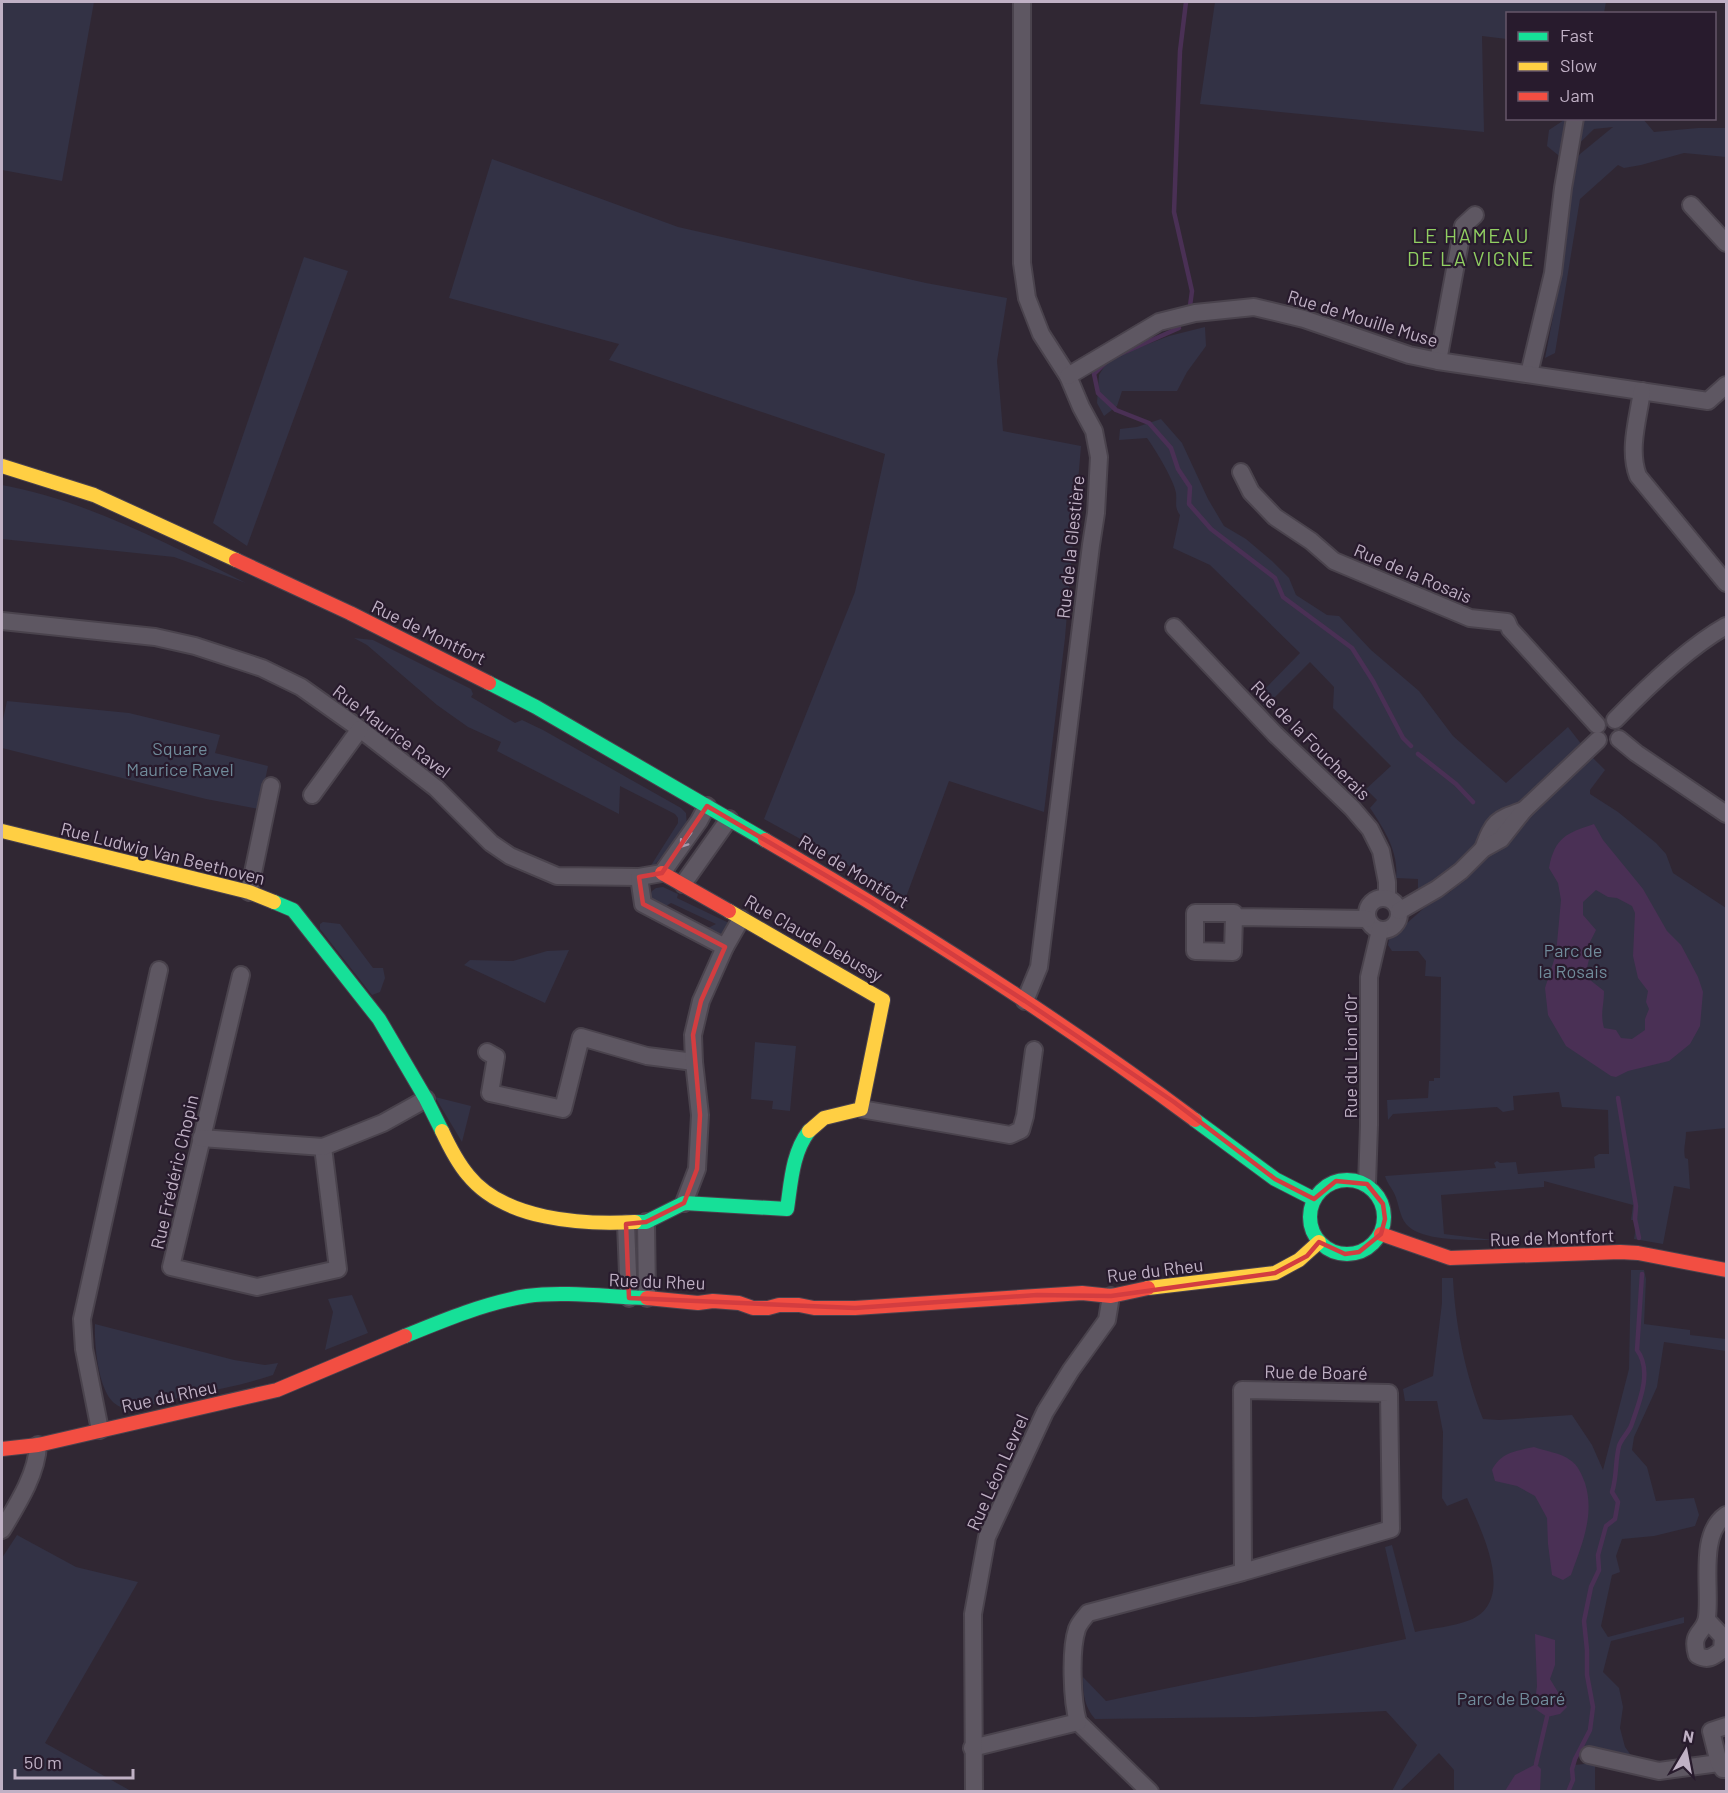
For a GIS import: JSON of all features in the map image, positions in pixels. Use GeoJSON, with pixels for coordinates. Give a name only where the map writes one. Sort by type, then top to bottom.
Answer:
{"type":"FeatureCollection","features":[{"type":"Feature","properties":{"kind":"street","name":"Rue de la Glestière"},"geometry":{"type":"LineString","coordinates":[[1022,2],[1022,263],[1027,298],[1041,334],[1068,376],[1094,431],[1099,457],[1096,513],[1039,967],[1025,1001]]}},
{"type":"Feature","properties":{"kind":"street"},"geometry":{"type":"LineString","coordinates":[[1529,374],[1553,273],[1563,188],[1575,120]]}},
{"type":"Feature","properties":{"kind":"street"},"geometry":{"type":"LineString","coordinates":[[1691,205],[1726,243]]}},
{"type":"Feature","properties":{"kind":"street"},"geometry":{"type":"LineString","coordinates":[[1438,361],[1463,226],[1475,215]]}},
{"type":"Feature","properties":{"kind":"street","name":"Rue de Mouille Muse"},"geometry":{"type":"LineString","coordinates":[[1068,376],[1159,322],[1195,313],[1254,307],[1304,319],[1409,355],[1438,361],[1708,401],[1726,385]]}},
{"type":"Feature","properties":{"kind":"street"},"geometry":{"type":"LineString","coordinates":[[1642,391],[1633,452],[1633,464],[1638,476],[1726,583]]}},
{"type":"Feature","properties":{"kind":"street","name":"Rue de Montfort"},"geometry":{"type":"LineString","coordinates":[[2,466],[94,495],[138,514],[493,683],[871,902],[1025,1001],[1174,1102],[1275,1179],[1314,1199]]}},
{"type":"Feature","properties":{"kind":"street","name":"Rue de la Rosais"},"geometry":{"type":"LineString","coordinates":[[1241,472],[1251,492],[1275,517],[1311,541],[1334,561],[1470,618],[1507,622],[1510,629],[1598,733]]}},
{"type":"Feature","properties":{"kind":"street","name":"Rue Maurice Ravel"},"geometry":{"type":"LineString","coordinates":[[2,621],[155,636],[195,646],[262,668],[301,687],[360,729],[436,788],[491,843],[510,856],[557,876],[639,877],[662,873]]}},
{"type":"Feature","properties":{"kind":"street"},"geometry":{"type":"LineString","coordinates":[[1399,911],[1437,889],[1461,871],[1483,849],[1506,834],[1524,810],[1598,733],[1603,719],[1614,720],[1700,643],[1726,626]]}},
{"type":"Feature","properties":{"kind":"street","name":"Rue de la Foucherais"},"geometry":{"type":"LineString","coordinates":[[1174,627],[1275,734],[1352,808],[1370,829],[1381,851],[1387,882],[1387,898]]}},
{"type":"Feature","properties":{"kind":"street"},"geometry":{"type":"LineString","coordinates":[[1598,733],[1609,744],[1619,739],[1621,731],[1614,720]]}},
{"type":"Feature","properties":{"kind":"street"},"geometry":{"type":"LineString","coordinates":[[312,795],[360,729]]}},
{"type":"Feature","properties":{"kind":"street"},"geometry":{"type":"LineString","coordinates":[[1619,739],[1726,814]]}},
{"type":"Feature","properties":{"kind":"street"},"geometry":{"type":"LineString","coordinates":[[249,892],[271,786]]}},
{"type":"Feature","properties":{"kind":"street"},"geometry":{"type":"LineString","coordinates":[[662,873],[707,806]]}},
{"type":"Feature","properties":{"kind":"street"},"geometry":{"type":"LineString","coordinates":[[683,884],[729,819]]}},
{"type":"Feature","properties":{"kind":"street","name":"Rue Ludwig Van Beethoven"},"geometry":{"type":"LineString","coordinates":[[2,831],[249,892],[293,910],[379,1019],[426,1099],[452,1152],[468,1176],[486,1192],[521,1210],[555,1219],[602,1224],[646,1222]]}},
{"type":"Feature","properties":{"kind":"street","name":"Rue Claude Debussy"},"geometry":{"type":"LineString","coordinates":[[662,873],[883,1000],[861,1109]]}},
{"type":"Feature","properties":{"kind":"street"},"geometry":{"type":"LineString","coordinates":[[639,877],[643,904],[725,947]]}},
{"type":"Feature","properties":{"kind":"street"},"geometry":{"type":"LineString","coordinates":[[1381,898],[1395,902],[1399,911],[1400,916],[1391,929],[1380,930],[1370,924],[1367,919],[1371,903],[1381,898]]}},
{"type":"Feature","properties":{"kind":"street"},"geometry":{"type":"LineString","coordinates":[[1234,917],[1367,919]]}},
{"type":"Feature","properties":{"kind":"street"},"geometry":{"type":"LineString","coordinates":[[684,1203],[697,1169],[700,1115],[693,1035],[700,1001],[725,947],[741,920]]}},
{"type":"Feature","properties":{"kind":"street","name":"Rue du Lion d'Or"},"geometry":{"type":"LineString","coordinates":[[1367,1184],[1369,978],[1380,930]]}},
{"type":"Feature","properties":{"kind":"street"},"geometry":{"type":"LineString","coordinates":[[100,1430],[84,1349],[82,1319],[159,970]]}},
{"type":"Feature","properties":{"kind":"street","name":"Rue Frédéric Chopin"},"geometry":{"type":"LineString","coordinates":[[241,975],[171,1267],[257,1287],[338,1269],[323,1147]]}},
{"type":"Feature","properties":{"kind":"street"},"geometry":{"type":"LineString","coordinates":[[487,1052],[496,1057],[490,1093],[563,1109],[581,1037],[647,1056],[694,1062]]}},
{"type":"Feature","properties":{"kind":"street"},"geometry":{"type":"LineString","coordinates":[[648,1298],[646,1222],[684,1203],[787,1209],[799,1148],[808,1130],[822,1118],[861,1109],[1010,1135],[1021,1130],[1025,1116],[1034,1050]]}},
{"type":"Feature","properties":{"kind":"street"},"geometry":{"type":"LineString","coordinates":[[201,1138],[323,1147],[383,1123],[426,1099]]}},
{"type":"Feature","properties":{"kind":"street"},"geometry":{"type":"LineString","coordinates":[[1350,1179],[1367,1184],[1375,1191],[1383,1204],[1385,1219],[1381,1234],[1372,1245],[1359,1252],[1345,1254],[1331,1251],[1319,1242],[1312,1229],[1310,1214],[1314,1199],[1323,1188],[1336,1181],[1350,1179]]}},
{"type":"Feature","properties":{"kind":"street"},"geometry":{"type":"LineString","coordinates":[[626,1224],[629,1298]]}},
{"type":"Feature","properties":{"kind":"street","name":"Rue de Montfort"},"geometry":{"type":"LineString","coordinates":[[1381,1234],[1450,1258],[1620,1252],[1726,1270]]}},
{"type":"Feature","properties":{"kind":"street","name":"Rue du Rheu"},"geometry":{"type":"LineString","coordinates":[[2,1449],[38,1445],[277,1390],[429,1326],[492,1304],[529,1296],[648,1298],[698,1303],[713,1301],[739,1303],[753,1308],[799,1305],[814,1308],[855,1308],[1071,1294],[1111,1296],[1142,1289],[1275,1273],[1307,1256],[1319,1242]]}},
{"type":"Feature","properties":{"kind":"street","name":"Rue Léon Levrel"},"geometry":{"type":"LineString","coordinates":[[974,1791],[973,1614],[987,1537],[1045,1412],[1071,1370],[1107,1320],[1111,1296]]}},
{"type":"Feature","properties":{"kind":"street","name":"Rue de Boaré"},"geometry":{"type":"LineString","coordinates":[[1078,1722],[1074,1707],[1074,1642],[1078,1626],[1088,1613],[1243,1572],[1391,1529],[1389,1393],[1242,1390],[1243,1572]]}},
{"type":"Feature","properties":{"kind":"street"},"geometry":{"type":"LineString","coordinates":[[2,1530],[24,1490],[37,1455],[38,1445]]}},
{"type":"Feature","properties":{"kind":"street"},"geometry":{"type":"LineString","coordinates":[[1707,1620],[1707,1555],[1718,1520],[1726,1515]]}},
{"type":"Feature","properties":{"kind":"street"},"geometry":{"type":"LineString","coordinates":[[972,1748],[1078,1722],[1150,1791]]}},
{"type":"Feature","properties":{"kind":"street"},"geometry":{"type":"LineString","coordinates":[[1589,1755],[1659,1771],[1723,1766],[1711,1731],[1726,1726]]}},
{"type":"Feature","properties":{"kind":"highlighted area"},"geometry":{"type":"Polygon","coordinates":[[[707,806],[871,902],[1025,1001],[1174,1102],[1275,1179],[1314,1199],[1336,1181],[1367,1184],[1383,1204],[1385,1219],[1381,1234],[1359,1252],[1345,1254],[1319,1242],[1307,1256],[1275,1273],[1111,1296],[1037,1295],[855,1308],[629,1298],[626,1224],[646,1222],[684,1203],[697,1169],[700,1115],[693,1035],[701,1001],[725,947],[643,904],[639,877],[662,873],[707,806]]]}},
{"type":"Feature","properties":{"kind":"green space"},"geometry":{"type":"Polygon","coordinates":[[[2,2],[94,2],[62,181],[2,170],[2,2]]]}},
{"type":"Feature","properties":{"kind":"green space"},"geometry":{"type":"Polygon","coordinates":[[[1215,2],[1606,2],[1604,12],[1506,12],[1506,39],[1482,36],[1484,132],[1200,104],[1215,2]]]}},
{"type":"Feature","properties":{"kind":"green space"},"geometry":{"type":"Polygon","coordinates":[[[1564,120],[1644,120],[1654,132],[1726,128],[1726,157],[1684,153],[1641,165],[1624,168],[1618,165],[1580,199],[1555,353],[1545,358],[1558,291],[1571,167],[1580,154],[1613,127],[1594,129],[1563,159],[1547,146],[1549,130],[1564,120]]]}},
{"type":"Feature","properties":{"kind":"green space"},"geometry":{"type":"Polygon","coordinates":[[[492,159],[678,227],[926,283],[1007,298],[997,361],[1003,431],[1081,446],[1065,638],[1044,812],[949,781],[906,897],[764,819],[855,592],[885,454],[609,360],[619,344],[449,298],[492,159]]]}},
{"type":"Feature","properties":{"kind":"green space"},"geometry":{"type":"Polygon","coordinates":[[[304,257],[348,271],[247,546],[213,523],[304,257]]]}},
{"type":"Feature","properties":{"kind":"green space"},"geometry":{"type":"Polygon","coordinates":[[[1205,327],[1206,346],[1187,372],[1177,391],[1122,391],[1117,406],[1104,416],[1097,403],[1099,375],[1109,359],[1169,336],[1205,327]]]}},
{"type":"Feature","properties":{"kind":"green space"},"geometry":{"type":"Polygon","coordinates":[[[1161,419],[1182,443],[1208,499],[1224,526],[1246,539],[1272,561],[1289,578],[1296,595],[1327,615],[1339,616],[1371,650],[1419,691],[1453,736],[1506,783],[1568,727],[1582,745],[1430,886],[1418,892],[1418,879],[1396,878],[1393,850],[1370,808],[1377,800],[1366,789],[1391,766],[1333,708],[1334,687],[1310,662],[1265,707],[1257,697],[1300,653],[1210,565],[1173,548],[1180,515],[1176,507],[1175,487],[1168,473],[1147,438],[1119,440],[1120,429],[1137,427],[1161,419]]]}},
{"type":"Feature","properties":{"kind":"green space"},"geometry":{"type":"Polygon","coordinates":[[[2,485],[34,492],[127,525],[246,583],[174,557],[2,539],[2,485]]]}},
{"type":"Feature","properties":{"kind":"green space"},"geometry":{"type":"Polygon","coordinates":[[[354,638],[373,640],[471,689],[473,694],[471,697],[515,723],[522,720],[543,730],[681,808],[686,813],[687,826],[654,866],[650,867],[678,823],[675,814],[620,786],[619,814],[497,751],[501,742],[468,727],[437,705],[367,645],[354,638]]]}},
{"type":"Feature","properties":{"kind":"green space","name":"Square Maurice Ravel"},"geometry":{"type":"Polygon","coordinates":[[[7,701],[129,713],[220,735],[215,753],[268,766],[259,809],[206,799],[2,748],[2,724],[7,701]]]}},
{"type":"Feature","properties":{"kind":"green space","name":"Parc de la Rosais"},"geometry":{"type":"Polygon","coordinates":[[[1592,757],[1605,770],[1590,790],[1590,794],[1618,812],[1656,843],[1666,854],[1673,873],[1726,908],[1726,1128],[1686,1132],[1684,1154],[1688,1159],[1690,1189],[1674,1186],[1663,1244],[1634,1239],[1637,1220],[1631,1220],[1633,1205],[1544,1181],[1544,1187],[1441,1195],[1444,1234],[1493,1240],[1447,1239],[1423,1234],[1406,1224],[1385,1176],[1496,1168],[1494,1163],[1497,1161],[1500,1163],[1516,1162],[1518,1174],[1595,1168],[1594,1157],[1599,1154],[1609,1154],[1608,1110],[1562,1107],[1559,1092],[1513,1096],[1514,1110],[1503,1112],[1497,1107],[1393,1114],[1388,1120],[1387,1100],[1428,1098],[1429,1081],[1440,1078],[1441,977],[1425,976],[1426,961],[1418,951],[1392,951],[1388,945],[1389,939],[1424,908],[1450,892],[1592,757]]]}},
{"type":"Feature","properties":{"kind":"green space"},"geometry":{"type":"Polygon","coordinates":[[[663,887],[678,894],[677,898],[729,923],[725,933],[718,935],[706,929],[716,924],[671,903],[661,909],[649,901],[652,891],[663,887]]]}},
{"type":"Feature","properties":{"kind":"green space"},"geometry":{"type":"Polygon","coordinates":[[[323,922],[340,924],[373,968],[383,968],[385,978],[380,992],[372,995],[320,929],[320,924],[323,922]]]}},
{"type":"Feature","properties":{"kind":"green space"},"geometry":{"type":"Polygon","coordinates":[[[569,950],[545,1003],[464,965],[470,960],[513,961],[547,951],[569,950]]]}},
{"type":"Feature","properties":{"kind":"green space"},"geometry":{"type":"Polygon","coordinates":[[[755,1042],[796,1046],[790,1111],[772,1109],[773,1101],[751,1099],[755,1042]]]}},
{"type":"Feature","properties":{"kind":"green space"},"geometry":{"type":"Polygon","coordinates":[[[435,1097],[471,1106],[462,1142],[435,1097]]]}},
{"type":"Feature","properties":{"kind":"green space","name":"Parc de Boaré"},"geometry":{"type":"Polygon","coordinates":[[[1631,1270],[1644,1270],[1646,1279],[1644,1324],[1690,1330],[1690,1335],[1726,1339],[1726,1351],[1664,1342],[1657,1387],[1634,1437],[1632,1450],[1647,1467],[1656,1501],[1694,1498],[1699,1515],[1695,1526],[1654,1536],[1622,1539],[1616,1556],[1620,1572],[1612,1575],[1601,1626],[1608,1637],[1684,1617],[1684,1623],[1611,1641],[1603,1672],[1619,1688],[1623,1707],[1620,1728],[1625,1747],[1636,1762],[1586,1749],[1577,1756],[1574,1765],[1595,1763],[1595,1791],[1454,1791],[1454,1770],[1439,1753],[1400,1791],[1392,1791],[1417,1745],[1386,1711],[1254,1717],[1095,1719],[1085,1700],[1083,1677],[1106,1701],[1406,1639],[1385,1547],[1392,1545],[1415,1632],[1470,1620],[1484,1610],[1492,1597],[1494,1581],[1491,1563],[1480,1527],[1467,1498],[1447,1506],[1442,1498],[1443,1432],[1437,1401],[1405,1401],[1403,1389],[1433,1376],[1442,1303],[1442,1278],[1453,1278],[1462,1350],[1483,1419],[1572,1415],[1592,1445],[1603,1470],[1629,1369],[1631,1270]]]}},
{"type":"Feature","properties":{"kind":"green space"},"geometry":{"type":"Polygon","coordinates":[[[352,1295],[368,1333],[325,1350],[333,1312],[328,1299],[352,1295]]]}},
{"type":"Feature","properties":{"kind":"green space"},"geometry":{"type":"Polygon","coordinates":[[[95,1324],[234,1360],[265,1365],[278,1363],[273,1375],[131,1411],[114,1403],[104,1388],[96,1354],[95,1324]]]}},
{"type":"Feature","properties":{"kind":"green space"},"geometry":{"type":"Polygon","coordinates":[[[17,1535],[76,1567],[138,1582],[45,1743],[131,1791],[2,1791],[2,1558],[17,1535]]]}},
{"type":"Feature","properties":{"kind":"shaded area"},"geometry":{"type":"Polygon","coordinates":[[[1594,824],[1603,840],[1643,889],[1667,931],[1681,945],[1698,977],[1703,992],[1700,1026],[1690,1044],[1669,1061],[1628,1071],[1616,1077],[1566,1046],[1548,1015],[1545,988],[1556,954],[1561,900],[1558,883],[1549,868],[1559,843],[1569,834],[1594,824]],[[1596,890],[1583,902],[1583,915],[1596,930],[1590,942],[1587,968],[1590,980],[1604,991],[1602,1014],[1604,1028],[1616,1030],[1621,1038],[1632,1039],[1645,1030],[1645,1019],[1649,1009],[1646,1002],[1648,991],[1638,978],[1633,956],[1635,913],[1632,906],[1617,898],[1608,897],[1596,890]]]}},
{"type":"Feature","properties":{"kind":"shaded area"},"geometry":{"type":"Polygon","coordinates":[[[1534,1447],[1573,1462],[1583,1477],[1588,1495],[1588,1518],[1583,1541],[1571,1575],[1563,1580],[1552,1575],[1547,1518],[1535,1496],[1517,1486],[1495,1481],[1492,1470],[1504,1456],[1534,1447]]]}},
{"type":"Feature","properties":{"kind":"shaded area"},"geometry":{"type":"Polygon","coordinates":[[[1535,1634],[1555,1640],[1555,1665],[1550,1679],[1567,1707],[1560,1714],[1547,1717],[1534,1708],[1537,1686],[1535,1634]]]}},
{"type":"Feature","properties":{"kind":"shaded area"},"geometry":{"type":"Polygon","coordinates":[[[1536,1764],[1541,1769],[1540,1791],[1505,1791],[1515,1775],[1536,1764]]]}},
{"type":"Feature","properties":{"kind":"waterway"},"geometry":{"type":"LineString","coordinates":[[1186,2],[1180,51],[1174,212],[1192,291],[1190,306]]}},
{"type":"Feature","properties":{"kind":"waterway"},"geometry":{"type":"LineString","coordinates":[[1118,355],[1179,328]]}},
{"type":"Feature","properties":{"kind":"waterway"},"geometry":{"type":"LineString","coordinates":[[1108,360],[1094,374],[1098,393],[1116,410],[1149,423],[1171,448],[1178,469],[1190,487],[1189,504],[1211,529],[1275,578],[1283,597],[1352,648],[1373,681],[1403,738],[1411,746]]}},
{"type":"Feature","properties":{"kind":"waterway"},"geometry":{"type":"LineString","coordinates":[[1418,754],[1456,784],[1473,802]]}},
{"type":"Feature","properties":{"kind":"waterway"},"geometry":{"type":"LineString","coordinates":[[1618,1098],[1639,1238]]}},
{"type":"Feature","properties":{"kind":"waterway"},"geometry":{"type":"LineString","coordinates":[[1568,1792],[1573,1780],[1572,1769],[1575,1759],[1590,1730],[1593,1707],[1587,1675],[1584,1621],[1591,1587],[1599,1570],[1598,1555],[1606,1526],[1615,1519],[1618,1502],[1612,1492],[1619,1446],[1631,1426],[1643,1387],[1644,1368],[1637,1350],[1642,1274]]}},
{"type":"Feature","properties":{"kind":"waterway"},"geometry":{"type":"LineString","coordinates":[[1536,1764],[1547,1717]]}},
{"type":"Feature","properties":{"kind":"traffic: fast"},"geometry":{"type":"LineString","coordinates":[[489,683],[536,707],[765,840]]}},
{"type":"Feature","properties":{"kind":"traffic: fast"},"geometry":{"type":"LineString","coordinates":[[274,902],[293,910],[379,1019],[442,1131]]}},
{"type":"Feature","properties":{"kind":"traffic: fast"},"geometry":{"type":"LineString","coordinates":[[1195,1120],[1275,1179],[1314,1199]]}},
{"type":"Feature","properties":{"kind":"traffic: fast"},"geometry":{"type":"LineString","coordinates":[[635,1222],[646,1222],[684,1203],[787,1209],[796,1158],[809,1131]]}},
{"type":"Feature","properties":{"kind":"traffic: fast"},"geometry":{"type":"LineString","coordinates":[[1347,1180],[1368,1186],[1378,1196],[1384,1217],[1378,1238],[1368,1248],[1347,1254],[1326,1248],[1316,1238],[1310,1217],[1316,1196],[1326,1186],[1347,1180]]}},
{"type":"Feature","properties":{"kind":"traffic: fast"},"geometry":{"type":"LineString","coordinates":[[405,1336],[480,1308],[527,1296],[571,1294],[647,1298]]}},
{"type":"Feature","properties":{"kind":"traffic: slow"},"geometry":{"type":"LineString","coordinates":[[2,466],[94,495],[236,560]]}},
{"type":"Feature","properties":{"kind":"traffic: slow"},"geometry":{"type":"LineString","coordinates":[[2,831],[249,892],[274,902]]}},
{"type":"Feature","properties":{"kind":"traffic: slow"},"geometry":{"type":"LineString","coordinates":[[729,911],[883,1000],[861,1109],[824,1118],[809,1131]]}},
{"type":"Feature","properties":{"kind":"traffic: slow"},"geometry":{"type":"LineString","coordinates":[[442,1131],[468,1175],[483,1190],[502,1202],[545,1217],[592,1222],[635,1222]]}},
{"type":"Feature","properties":{"kind":"traffic: slow"},"geometry":{"type":"LineString","coordinates":[[1148,1288],[1275,1273],[1299,1260],[1319,1242]]}},
{"type":"Feature","properties":{"kind":"traffic: jam"},"geometry":{"type":"LineString","coordinates":[[236,560],[350,613],[489,683]]}},
{"type":"Feature","properties":{"kind":"traffic: jam"},"geometry":{"type":"LineString","coordinates":[[765,840],[1038,1009],[1195,1120]]}},
{"type":"Feature","properties":{"kind":"traffic: jam"},"geometry":{"type":"LineString","coordinates":[[662,873],[729,911]]}},
{"type":"Feature","properties":{"kind":"traffic: jam"},"geometry":{"type":"LineString","coordinates":[[1381,1234],[1450,1258],[1620,1252],[1638,1253],[1726,1270]]}},
{"type":"Feature","properties":{"kind":"traffic: jam"},"geometry":{"type":"LineString","coordinates":[[647,1298],[698,1303],[713,1301],[739,1303],[753,1308],[779,1305],[855,1308],[1082,1293],[1111,1296],[1148,1288]]}},
{"type":"Feature","properties":{"kind":"traffic: jam"},"geometry":{"type":"LineString","coordinates":[[2,1449],[38,1445],[277,1390],[405,1336]]}},
{"type":"Feature","properties":{"kind":"district","name":"LE HAMEAU DE LA VIGNE"},"geometry":{"type":"Point","coordinates":[1471,246]}}]}
